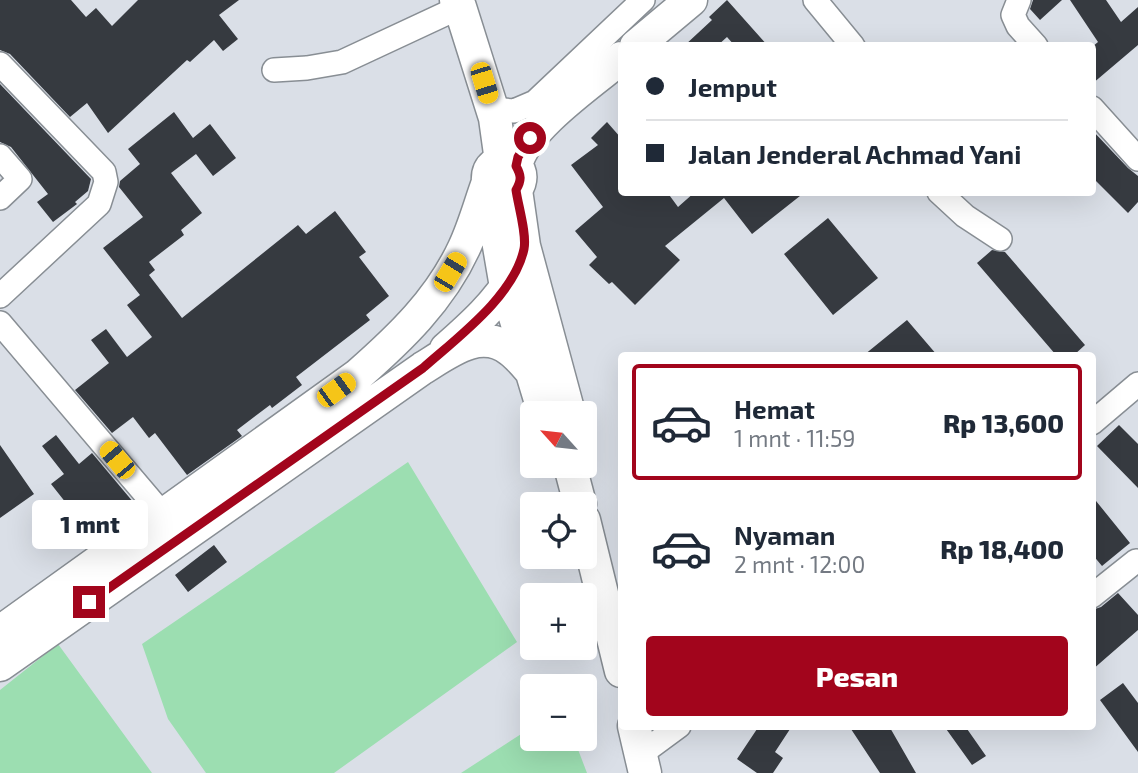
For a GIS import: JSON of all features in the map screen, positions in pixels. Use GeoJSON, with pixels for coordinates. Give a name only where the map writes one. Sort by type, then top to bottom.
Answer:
{"type":"FeatureCollection","features":[{"type":"Feature","properties":{"kind":"street"},"geometry":{"type":"LineString","coordinates":[[492,109],[514,111],[535,102],[643,0]]}},
{"type":"Feature","properties":{"kind":"street"},"geometry":{"type":"LineString","coordinates":[[641,42],[691,0]]}},
{"type":"Feature","properties":{"kind":"street"},"geometry":{"type":"LineString","coordinates":[[815,0],[850,42]]}},
{"type":"Feature","properties":{"kind":"street"},"geometry":{"type":"LineString","coordinates":[[1018,0],[1013,15],[1018,26],[1032,42]]}},
{"type":"Feature","properties":{"kind":"street"},"geometry":{"type":"LineString","coordinates":[[274,70],[342,62],[458,3],[492,109],[505,175],[566,401]]}},
{"type":"Feature","properties":{"kind":"street"},"geometry":{"type":"LineString","coordinates":[[0,632],[358,375],[416,321],[437,295],[505,175],[528,140],[553,115],[618,61]]}},
{"type":"Feature","properties":{"kind":"street"},"geometry":{"type":"LineString","coordinates":[[0,64],[104,172],[106,182],[99,204],[0,296]]}},
{"type":"Feature","properties":{"kind":"street"},"geometry":{"type":"LineString","coordinates":[[1096,112],[1138,159]]}},
{"type":"Feature","properties":{"kind":"street"},"geometry":{"type":"LineString","coordinates":[[0,156],[20,179],[0,198]]}},
{"type":"Feature","properties":{"kind":"street"},"geometry":{"type":"LineString","coordinates":[[505,175],[506,287],[540,401]]}},
{"type":"Feature","properties":{"kind":"street"},"geometry":{"type":"LineString","coordinates":[[943,196],[965,216],[1000,239]]}},
{"type":"Feature","properties":{"kind":"street"},"geometry":{"type":"LineString","coordinates":[[423,368],[461,335],[506,287],[517,268],[524,246]]}},
{"type":"Feature","properties":{"kind":"street"},"geometry":{"type":"LineString","coordinates":[[0,323],[164,516]]}},
{"type":"Feature","properties":{"kind":"street"},"geometry":{"type":"LineString","coordinates":[[0,665],[423,368],[464,345],[488,341],[499,343],[530,369]]}},
{"type":"Feature","properties":{"kind":"street"},"geometry":{"type":"LineString","coordinates":[[1096,420],[1138,384]]}},
{"type":"Feature","properties":{"kind":"street"},"geometry":{"type":"LineString","coordinates":[[1096,593],[1137,561]]}},
{"type":"Feature","properties":{"kind":"street"},"geometry":{"type":"LineString","coordinates":[[596,569],[618,659]]}},
{"type":"Feature","properties":{"kind":"street"},"geometry":{"type":"LineString","coordinates":[[640,751],[674,730]]}},
{"type":"Feature","properties":{"kind":"green space"},"geometry":{"type":"Polygon","coordinates":[[[408,462],[517,642],[334,773],[206,773],[168,719],[142,644],[408,462]]]}},
{"type":"Feature","properties":{"kind":"green space"},"geometry":{"type":"Polygon","coordinates":[[[58,644],[152,773],[0,773],[0,690],[58,644]]]}},
{"type":"Feature","properties":{"kind":"green space"},"geometry":{"type":"Polygon","coordinates":[[[520,735],[520,751],[579,751],[587,773],[461,773],[520,735]]]}},
{"type":"Feature","properties":{"kind":"building"},"geometry":{"type":"Polygon","coordinates":[[[0,0],[71,0],[86,17],[96,8],[112,26],[138,0],[239,0],[219,15],[238,39],[223,51],[214,40],[190,62],[187,60],[108,133],[87,103],[70,117],[10,54],[0,50],[0,0]]]}},
{"type":"Feature","properties":{"kind":"building"},"geometry":{"type":"Polygon","coordinates":[[[727,0],[764,42],[731,42],[727,37],[721,42],[688,42],[712,20],[709,17],[727,0]]]}},
{"type":"Feature","properties":{"kind":"building"},"geometry":{"type":"Polygon","coordinates":[[[1033,0],[1062,0],[1040,20],[1030,9],[1033,0]]]}},
{"type":"Feature","properties":{"kind":"building"},"geometry":{"type":"Polygon","coordinates":[[[1070,0],[1106,0],[1121,22],[1138,7],[1138,45],[1096,81],[1098,42],[1070,0]]]}},
{"type":"Feature","properties":{"kind":"building"},"geometry":{"type":"Polygon","coordinates":[[[0,84],[91,179],[88,191],[75,202],[77,204],[53,222],[37,202],[48,194],[11,147],[0,142],[0,84]]]}},
{"type":"Feature","properties":{"kind":"building"},"geometry":{"type":"Polygon","coordinates":[[[174,112],[193,138],[210,124],[236,158],[213,176],[196,154],[171,173],[202,213],[181,230],[184,235],[149,262],[155,270],[149,275],[182,318],[298,225],[306,234],[335,211],[366,252],[359,257],[389,296],[366,315],[370,320],[296,377],[302,385],[237,430],[242,436],[187,475],[155,433],[149,438],[133,417],[112,433],[75,390],[109,363],[91,340],[106,329],[127,357],[152,337],[127,305],[140,295],[103,248],[143,217],[119,187],[120,181],[140,164],[128,149],[174,112]]]}},
{"type":"Feature","properties":{"kind":"building"},"geometry":{"type":"Polygon","coordinates":[[[607,122],[618,135],[618,196],[670,196],[678,207],[690,196],[800,196],[752,234],[724,198],[665,246],[680,260],[635,305],[612,282],[609,284],[589,265],[597,257],[575,231],[603,207],[571,165],[598,145],[591,138],[607,122]]]}},
{"type":"Feature","properties":{"kind":"building"},"geometry":{"type":"Polygon","coordinates":[[[1096,134],[1138,176],[1138,202],[1128,213],[1096,181],[1096,134]]]}},
{"type":"Feature","properties":{"kind":"building"},"geometry":{"type":"Polygon","coordinates":[[[828,218],[878,278],[833,315],[784,254],[828,218]]]}},
{"type":"Feature","properties":{"kind":"building"},"geometry":{"type":"Polygon","coordinates":[[[992,250],[1005,252],[1085,345],[1077,352],[1053,352],[977,263],[992,250]]]}},
{"type":"Feature","properties":{"kind":"building"},"geometry":{"type":"Polygon","coordinates":[[[907,320],[934,352],[868,352],[907,320]]]}},
{"type":"Feature","properties":{"kind":"building"},"geometry":{"type":"Polygon","coordinates":[[[1119,425],[1138,444],[1138,488],[1097,446],[1119,425]]]}},
{"type":"Feature","properties":{"kind":"building"},"geometry":{"type":"Polygon","coordinates":[[[56,435],[79,464],[92,453],[139,509],[101,537],[79,509],[74,513],[51,484],[64,474],[42,446],[56,435]]]}},
{"type":"Feature","properties":{"kind":"building"},"geometry":{"type":"Polygon","coordinates":[[[0,445],[34,494],[0,518],[0,445]]]}},
{"type":"Feature","properties":{"kind":"building"},"geometry":{"type":"Polygon","coordinates":[[[1096,501],[1130,543],[1102,566],[1096,559],[1096,501]]]}},
{"type":"Feature","properties":{"kind":"building"},"geometry":{"type":"Polygon","coordinates":[[[214,545],[227,562],[188,592],[175,575],[214,545]]]}},
{"type":"Feature","properties":{"kind":"building"},"geometry":{"type":"Polygon","coordinates":[[[1118,593],[1138,615],[1138,630],[1096,667],[1096,609],[1118,593]]]}},
{"type":"Feature","properties":{"kind":"building"},"geometry":{"type":"Polygon","coordinates":[[[1123,683],[1138,703],[1138,752],[1100,700],[1123,683]]]}},
{"type":"Feature","properties":{"kind":"building"},"geometry":{"type":"Polygon","coordinates":[[[756,730],[789,730],[775,752],[783,758],[773,773],[757,773],[737,759],[756,730]]]}},
{"type":"Feature","properties":{"kind":"building"},"geometry":{"type":"Polygon","coordinates":[[[852,730],[891,730],[916,773],[880,773],[852,730]]]}},
{"type":"Feature","properties":{"kind":"building"},"geometry":{"type":"Polygon","coordinates":[[[947,730],[968,730],[986,756],[972,765],[947,730]]]}},
{"type":"Feature","properties":{"kind":"route"},"geometry":{"type":"LineString","coordinates":[[89,602],[423,368],[488,308],[506,287],[517,268],[524,246],[516,190],[521,174],[516,166],[522,148],[530,138]]}}]}
